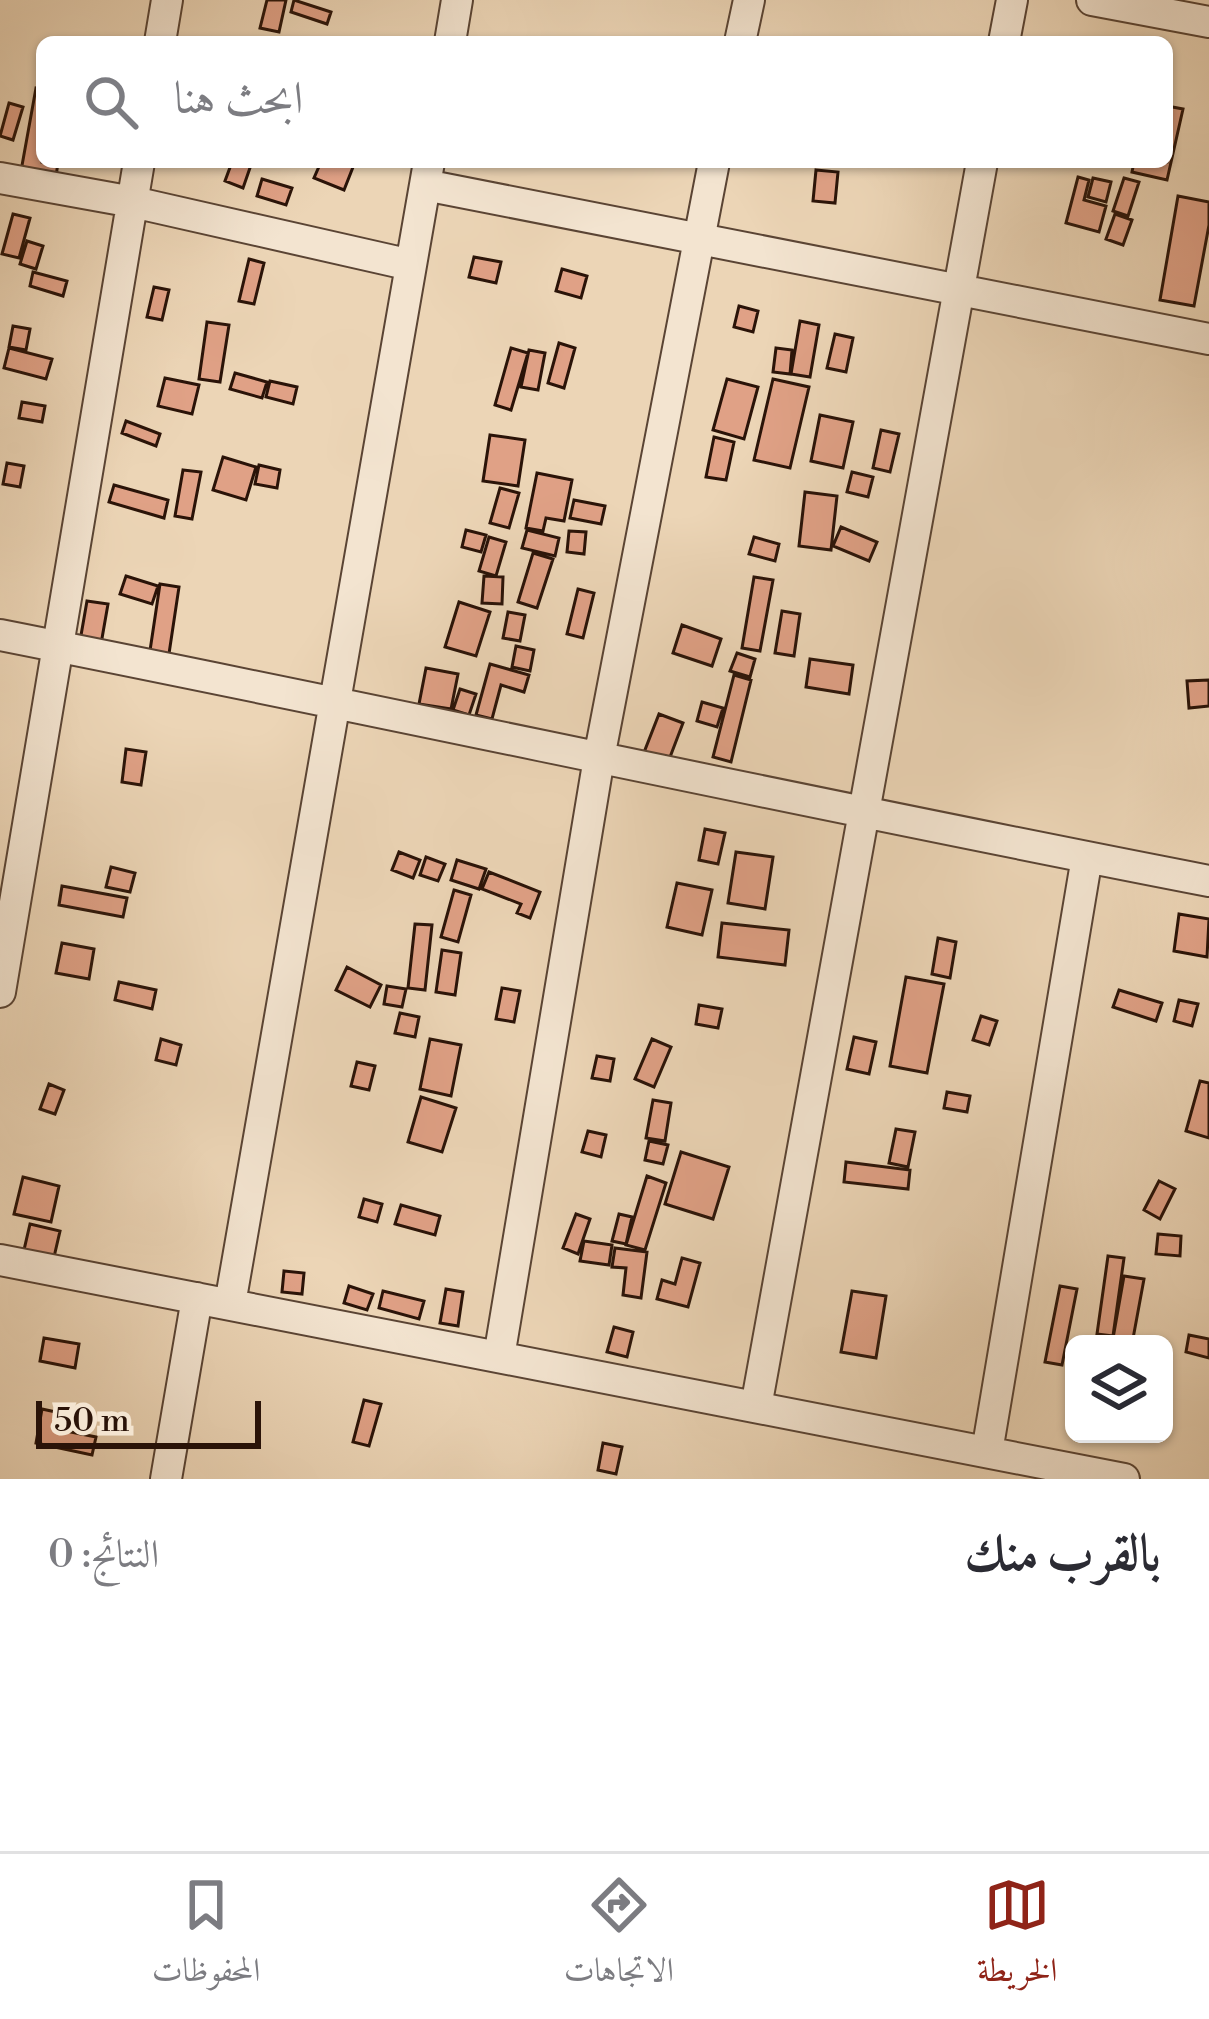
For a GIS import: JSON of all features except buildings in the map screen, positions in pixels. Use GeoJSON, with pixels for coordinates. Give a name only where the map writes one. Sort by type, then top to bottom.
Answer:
{"type":"FeatureCollection","features":[{"type":"Feature","properties":{"kind":"street"},"geometry":{"type":"LineString","coordinates":[[161,36],[167,0]]}},
{"type":"Feature","properties":{"kind":"street"},"geometry":{"type":"LineString","coordinates":[[451,36],[457,0]]}},
{"type":"Feature","properties":{"kind":"street"},"geometry":{"type":"LineString","coordinates":[[741,36],[749,0]]}},
{"type":"Feature","properties":{"kind":"street"},"geometry":{"type":"LineString","coordinates":[[1005,36],[1012,0]]}},
{"type":"Feature","properties":{"kind":"street"},"geometry":{"type":"LineString","coordinates":[[1092,0],[1209,22]]}},
{"type":"Feature","properties":{"kind":"street"},"geometry":{"type":"LineString","coordinates":[[0,992],[139,168]]}},
{"type":"Feature","properties":{"kind":"street"},"geometry":{"type":"LineString","coordinates":[[499,1357],[598,758],[713,168]]}},
{"type":"Feature","properties":{"kind":"street"},"geometry":{"type":"LineString","coordinates":[[756,1407],[981,168]]}},
{"type":"Feature","properties":{"kind":"street"},"geometry":{"type":"LineString","coordinates":[[230,1304],[427,174],[697,239],[1209,340]]}},
{"type":"Feature","properties":{"kind":"street"},"geometry":{"type":"LineString","coordinates":[[0,178],[133,202],[411,265]]}},
{"type":"Feature","properties":{"kind":"street"},"geometry":{"type":"LineString","coordinates":[[0,635],[1209,881]]}},
{"type":"Feature","properties":{"kind":"street"},"geometry":{"type":"LineString","coordinates":[[987,1452],[1088,857]]}},
{"type":"Feature","properties":{"kind":"street"},"geometry":{"type":"LineString","coordinates":[[0,1259],[1124,1479]]}},
{"type":"Feature","properties":{"kind":"street"},"geometry":{"type":"LineString","coordinates":[[166,1479],[197,1298]]}}]}
